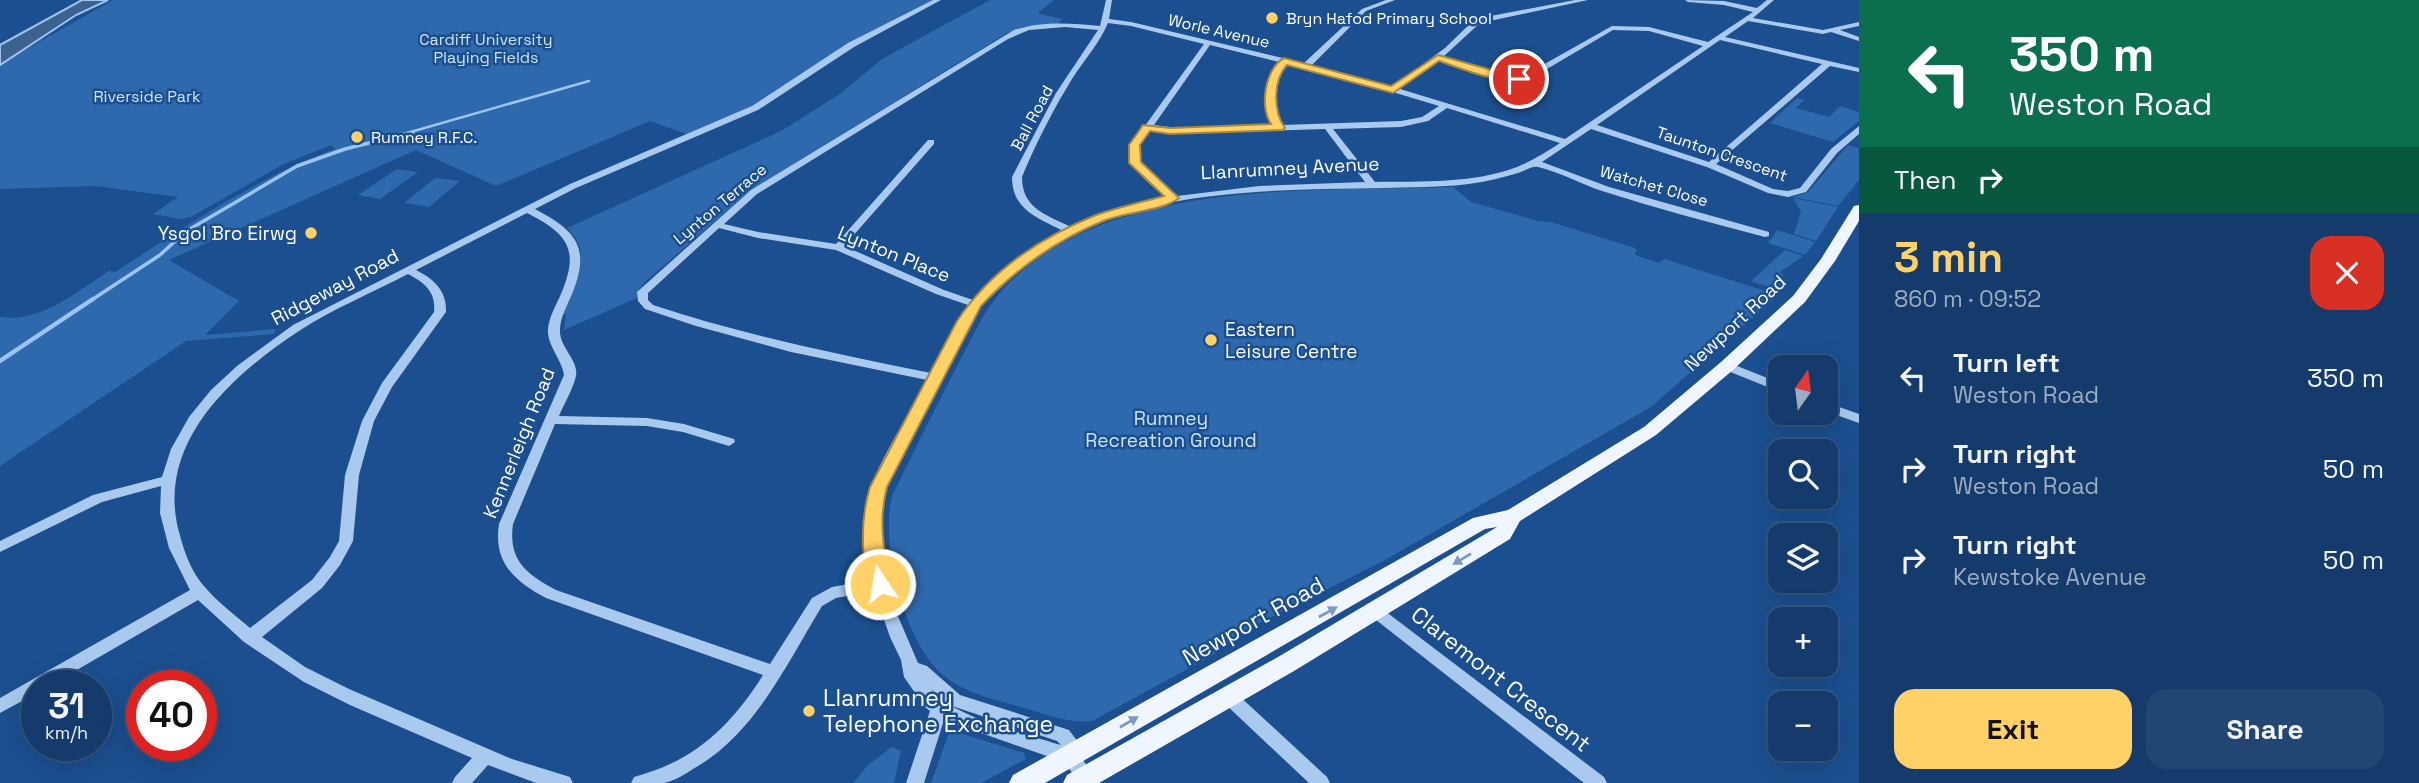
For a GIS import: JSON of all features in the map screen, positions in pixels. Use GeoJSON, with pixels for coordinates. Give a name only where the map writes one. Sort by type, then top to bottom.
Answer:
{"type":"FeatureCollection","features":[{"type":"Feature","properties":{"kind":"main road","name":"Newport Road"},"geometry":{"type":"LineString","coordinates":[[1022,783],[1480,523],[1513,516],[1650,432],[1799,299],[1828,261],[1859,209]]}},
{"type":"Feature","properties":{"kind":"main road","name":"Newport Road"},"geometry":{"type":"LineString","coordinates":[[1081,780],[1229,697],[1503,534],[1513,516]]}},
{"type":"Feature","properties":{"kind":"street","name":"Ridgeway Road"},"geometry":{"type":"LineString","coordinates":[[565,783],[486,755],[319,683],[250,637],[200,592],[181,562],[167,522],[165,506],[167,480],[175,454],[191,424],[221,387],[245,365],[297,327],[603,172],[755,108],[851,45],[938,0]]}},
{"type":"Feature","properties":{"kind":"street","name":"Ball Road"},"geometry":{"type":"LineString","coordinates":[[1071,231],[1028,207],[1019,195],[1016,184],[1019,172],[1051,108],[1104,25],[1110,0]]}},
{"type":"Feature","properties":{"kind":"street"},"geometry":{"type":"LineString","coordinates":[[1306,66],[1364,10],[1392,0]]}},
{"type":"Feature","properties":{"kind":"street"},"geometry":{"type":"LineString","coordinates":[[1393,90],[1438,58],[1482,19],[1585,0]]}},
{"type":"Feature","properties":{"kind":"street"},"geometry":{"type":"LineString","coordinates":[[1688,0],[1731,4],[1759,11]]}},
{"type":"Feature","properties":{"kind":"street","name":"Llanrumney Avenue"},"geometry":{"type":"LineString","coordinates":[[1070,756],[953,717],[939,709],[912,677],[913,668],[895,630],[880,584],[872,547],[873,507],[883,477],[975,304],[1013,266],[1071,231],[1112,214],[1173,198],[1255,188],[1485,179],[1516,172],[1535,163],[1591,126],[1748,19],[1771,0]]}},
{"type":"Feature","properties":{"kind":"street"},"geometry":{"type":"LineString","coordinates":[[1748,19],[1807,30],[1835,31],[1859,39]]}},
{"type":"Feature","properties":{"kind":"street","name":"Worle Avenue"},"geometry":{"type":"LineString","coordinates":[[1104,25],[1131,24],[1306,66],[1567,142]]}},
{"type":"Feature","properties":{"kind":"street"},"geometry":{"type":"LineString","coordinates":[[1835,31],[1859,24]]}},
{"type":"Feature","properties":{"kind":"street","name":"Lynton Terrace"},"geometry":{"type":"LineString","coordinates":[[934,378],[791,348],[691,322],[646,304],[642,295],[645,287],[767,183],[1010,34],[1046,26],[1104,25]]}},
{"type":"Feature","properties":{"kind":"street"},"geometry":{"type":"LineString","coordinates":[[1438,58],[1519,79],[1612,28],[1649,29],[1709,45]]}},
{"type":"Feature","properties":{"kind":"street"},"geometry":{"type":"LineString","coordinates":[[1719,38],[1859,70]]}},
{"type":"Feature","properties":{"kind":"street"},"geometry":{"type":"LineString","coordinates":[[1173,198],[1135,163],[1134,145],[1208,43]]}},
{"type":"Feature","properties":{"kind":"street"},"geometry":{"type":"LineString","coordinates":[[1279,128],[1271,110],[1275,72],[1284,61]]}},
{"type":"Feature","properties":{"kind":"street"},"geometry":{"type":"LineString","coordinates":[[1710,165],[1828,63]]}},
{"type":"Feature","properties":{"kind":"street"},"geometry":{"type":"LineString","coordinates":[[1147,127],[1170,131],[1412,123],[1429,117],[1445,106]]}},
{"type":"Feature","properties":{"kind":"street","name":"Taunton Crescent"},"geometry":{"type":"LineString","coordinates":[[1591,126],[1710,165],[1771,191],[1795,194],[1803,190],[1834,150],[1859,129]]}},
{"type":"Feature","properties":{"kind":"street"},"geometry":{"type":"LineString","coordinates":[[1327,127],[1372,185]]}},
{"type":"Feature","properties":{"kind":"street"},"geometry":{"type":"LineString","coordinates":[[838,247],[931,142]]}},
{"type":"Feature","properties":{"kind":"street","name":"Watchet Close"},"geometry":{"type":"LineString","coordinates":[[1535,163],[1606,189],[1765,234]]}},
{"type":"Feature","properties":{"kind":"street","name":"Kennerleigh Road"},"geometry":{"type":"LineString","coordinates":[[527,209],[562,228],[573,242],[578,256],[573,279],[554,329],[555,342],[568,362],[570,375],[506,524],[504,541],[514,569],[534,586],[551,594],[772,672]]}},
{"type":"Feature","properties":{"kind":"street","name":"Lynton Place"},"geometry":{"type":"LineString","coordinates":[[717,225],[758,235],[838,247],[940,292],[975,304]]}},
{"type":"Feature","properties":{"kind":"street"},"geometry":{"type":"LineString","coordinates":[[250,637],[317,584],[346,541],[352,475],[368,421],[392,378],[440,312],[440,299],[433,286],[407,270]]}},
{"type":"Feature","properties":{"kind":"street"},"geometry":{"type":"LineString","coordinates":[[1727,366],[1768,383]]}},
{"type":"Feature","properties":{"kind":"street"},"geometry":{"type":"LineString","coordinates":[[1838,411],[1859,419]]}},
{"type":"Feature","properties":{"kind":"street"},"geometry":{"type":"LineString","coordinates":[[552,419],[647,422],[684,428],[729,442]]}},
{"type":"Feature","properties":{"kind":"street"},"geometry":{"type":"LineString","coordinates":[[0,547],[84,504],[117,492],[167,480]]}},
{"type":"Feature","properties":{"kind":"street"},"geometry":{"type":"LineString","coordinates":[[640,783],[672,772],[711,751],[738,724],[817,602],[832,593],[880,584]]}},
{"type":"Feature","properties":{"kind":"street"},"geometry":{"type":"LineString","coordinates":[[0,706],[200,592]]}},
{"type":"Feature","properties":{"kind":"street","name":"Claremont Crescent"},"geometry":{"type":"LineString","coordinates":[[1376,611],[1598,783]]}},
{"type":"Feature","properties":{"kind":"street","name":"Llanrumney Avenue"},"geometry":{"type":"LineString","coordinates":[[913,668],[921,671],[955,700],[1063,735],[1069,742],[1070,756],[1081,780]]}},
{"type":"Feature","properties":{"kind":"street"},"geometry":{"type":"LineString","coordinates":[[1229,697],[1321,783]]}},
{"type":"Feature","properties":{"kind":"street"},"geometry":{"type":"LineString","coordinates":[[915,783],[939,709]]}},
{"type":"Feature","properties":{"kind":"street"},"geometry":{"type":"LineString","coordinates":[[461,783],[486,755]]}},
{"type":"Feature","properties":{"kind":"green space"},"geometry":{"type":"Polygon","coordinates":[[[113,0],[934,0],[753,106],[689,135],[650,121],[496,186],[416,150],[169,260],[239,301],[205,335],[276,329],[274,334],[186,341],[0,466],[0,317],[15,318],[44,311],[109,271],[115,272],[249,189],[335,149],[331,145],[284,164],[191,217],[179,219],[153,214],[178,197],[96,186],[0,189],[0,64],[113,0]]]}},
{"type":"Feature","properties":{"kind":"green space"},"geometry":{"type":"Polygon","coordinates":[[[990,0],[1054,0],[1038,13],[1062,19],[1058,24],[1025,27],[1007,33],[766,181],[744,196],[645,282],[639,289],[637,298],[564,330],[566,315],[563,314],[580,270],[581,259],[580,249],[567,228],[781,131],[840,94],[882,59],[990,0]]]}},
{"type":"Feature","properties":{"kind":"green space"},"geometry":{"type":"Polygon","coordinates":[[[1797,98],[1804,100],[1796,108],[1829,117],[1840,106],[1859,112],[1859,121],[1833,142],[1770,123],[1797,98]]]}},
{"type":"Feature","properties":{"kind":"green space"},"geometry":{"type":"Polygon","coordinates":[[[1848,145],[1859,148],[1859,180],[1838,206],[1793,197],[1808,192],[1848,145]]]}},
{"type":"Feature","properties":{"kind":"green space"},"geometry":{"type":"Polygon","coordinates":[[[397,169],[418,172],[380,199],[358,195],[397,169]]]}},
{"type":"Feature","properties":{"kind":"green space"},"geometry":{"type":"Polygon","coordinates":[[[435,178],[460,181],[429,207],[404,203],[435,178]]]}},
{"type":"Feature","properties":{"kind":"green space","name":"Rumney Recreation Ground"},"geometry":{"type":"Polygon","coordinates":[[[1453,187],[1471,202],[1538,221],[1551,222],[1632,247],[1637,250],[1635,255],[1659,263],[1664,259],[1778,295],[1651,407],[1385,560],[1236,635],[1215,654],[1092,721],[1058,718],[982,696],[944,676],[930,661],[917,641],[898,592],[889,540],[892,496],[978,326],[1005,287],[1048,251],[1099,226],[1156,208],[1216,198],[1278,192],[1453,187]]]}},
{"type":"Feature","properties":{"kind":"green space"},"geometry":{"type":"Polygon","coordinates":[[[1793,198],[1838,207],[1816,241],[1794,234],[1801,212],[1793,198]]]}},
{"type":"Feature","properties":{"kind":"green space"},"geometry":{"type":"Polygon","coordinates":[[[1777,230],[1815,242],[1805,255],[1768,243],[1777,230]]]}},
{"type":"Feature","properties":{"kind":"green space"},"geometry":{"type":"Polygon","coordinates":[[[1785,250],[1803,256],[1780,272],[1783,274],[1779,291],[1751,281],[1785,250]]]}},
{"type":"Feature","properties":{"kind":"green space"},"geometry":{"type":"Polygon","coordinates":[[[950,730],[1024,753],[1026,759],[981,783],[931,783],[950,730]]]}},
{"type":"Feature","properties":{"kind":"green space"},"geometry":{"type":"Polygon","coordinates":[[[892,747],[901,751],[894,783],[853,783],[867,766],[892,747]]]}},
{"type":"Feature","properties":{"kind":"shaded area"},"geometry":{"type":"Polygon","coordinates":[[[82,0],[108,0],[76,15],[0,65],[0,45],[82,0]]]}},
{"type":"Feature","properties":{"kind":"waterway"},"geometry":{"type":"LineString","coordinates":[[407,133],[589,81]]}},
{"type":"Feature","properties":{"kind":"waterway"},"geometry":{"type":"LineString","coordinates":[[90,301],[160,255],[185,232],[297,166],[345,149],[413,132]]}},
{"type":"Feature","properties":{"kind":"waterway"},"geometry":{"type":"LineString","coordinates":[[0,361],[90,301]]}},
{"type":"Feature","properties":{"kind":"place","name":"Bryn Hafod Primary School"},"geometry":{"type":"Point","coordinates":[1272,18]}},
{"type":"Feature","properties":{"kind":"place","name":"Rumney R.F.C."},"geometry":{"type":"Point","coordinates":[357,137]}},
{"type":"Feature","properties":{"kind":"place","name":"Ysgol Bro Eirwg"},"geometry":{"type":"Point","coordinates":[311,233]}},
{"type":"Feature","properties":{"kind":"place","name":"Eastern Leisure Centre"},"geometry":{"type":"Point","coordinates":[1211,340]}},
{"type":"Feature","properties":{"kind":"place","name":"Llanrumney Telephone Exchange"},"geometry":{"type":"Point","coordinates":[809,711]}},
{"type":"Feature","properties":{"kind":"route"},"geometry":{"type":"LineString","coordinates":[[880,584],[872,547],[872,517],[878,487],[964,321],[975,304],[999,279],[1028,255],[1102,217],[1173,198],[1135,163],[1134,145],[1147,127],[1170,131],[1279,128],[1271,110],[1275,72],[1284,61],[1393,90],[1438,58],[1519,79]]}},
{"type":"Feature","properties":{"kind":"park label","name":"Cardiff University Playing Fields"},"geometry":{"type":"Point","coordinates":[486,48]}},
{"type":"Feature","properties":{"kind":"park label","name":"Riverside Park"},"geometry":{"type":"Point","coordinates":[147,96]}}]}
